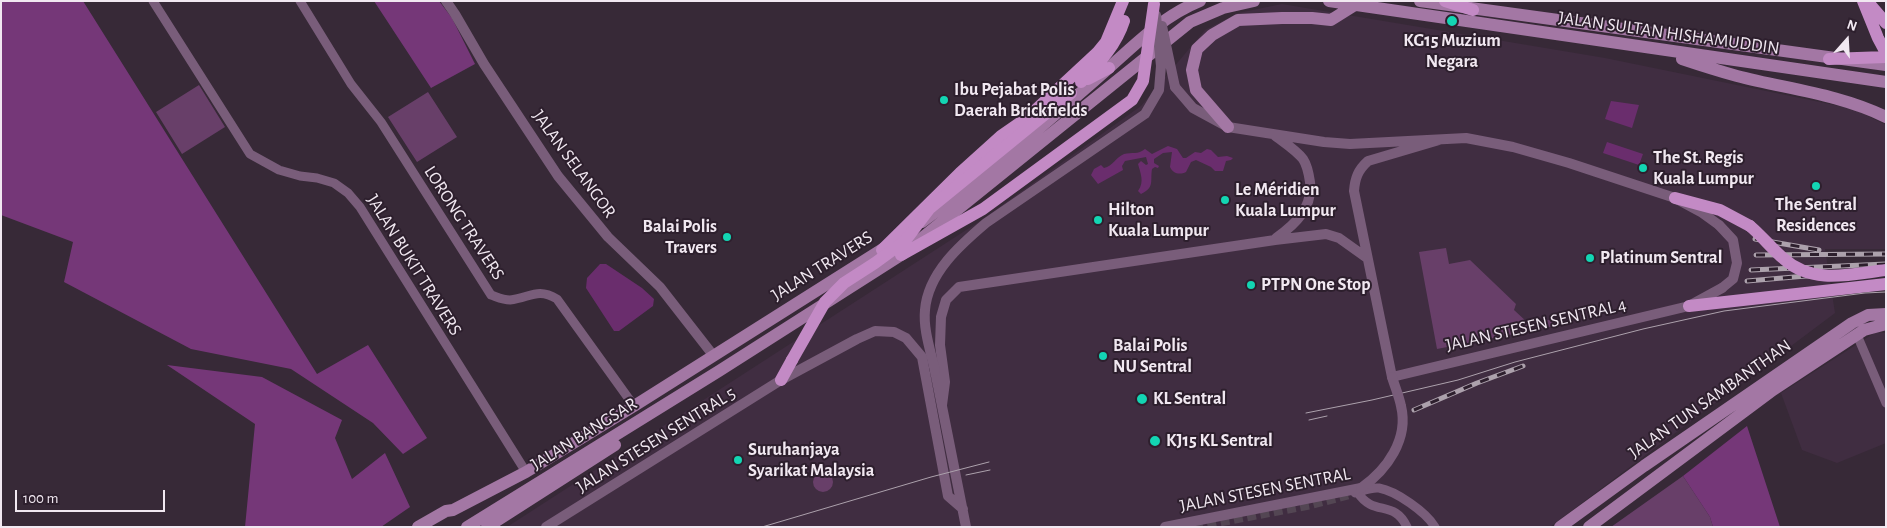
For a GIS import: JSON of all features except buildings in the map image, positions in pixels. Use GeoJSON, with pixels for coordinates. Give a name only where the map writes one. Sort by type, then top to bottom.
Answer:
{"type":"FeatureCollection","features":[{"type":"Feature","properties":{"kind":"main road"},"geometry":{"type":"LineString","coordinates":[[782,380],[825,302],[844,283],[905,241],[930,208],[1071,93],[1110,50],[1118,38],[1126,14],[1125,1]]}},
{"type":"Feature","properties":{"kind":"main road"},"geometry":{"type":"LineString","coordinates":[[882,250],[960,172],[1001,136],[1027,118],[1097,53],[1106,42],[1125,1]]}},
{"type":"Feature","properties":{"kind":"main road","name":"JALAN TRAVERS"},"geometry":{"type":"LineString","coordinates":[[453,510],[526,472],[912,230],[978,180],[1147,34],[1180,9],[1200,1]]}},
{"type":"Feature","properties":{"kind":"main road","name":"JALAN TRAVERS"},"geometry":{"type":"LineString","coordinates":[[719,371],[901,256],[1190,22],[1224,8],[1254,1]]}},
{"type":"Feature","properties":{"kind":"main road","name":"JALAN SULTAN HISHAMUDDIN"},"geometry":{"type":"LineString","coordinates":[[1329,1],[1886,82]]}},
{"type":"Feature","properties":{"kind":"main road","name":"JALAN SULTAN HISHAMUDDIN"},"geometry":{"type":"LineString","coordinates":[[1420,1],[1473,10],[1886,65]]}},
{"type":"Feature","properties":{"kind":"main road"},"geometry":{"type":"LineString","coordinates":[[1445,1],[1473,10]]}},
{"type":"Feature","properties":{"kind":"main road"},"geometry":{"type":"LineString","coordinates":[[1830,59],[1886,55],[1863,1]]}},
{"type":"Feature","properties":{"kind":"main road"},"geometry":{"type":"LineString","coordinates":[[1867,1],[1886,23]]}},
{"type":"Feature","properties":{"kind":"main road"},"geometry":{"type":"LineString","coordinates":[[901,256],[983,209],[1132,100],[1144,81],[1154,2]]}},
{"type":"Feature","properties":{"kind":"main road"},"geometry":{"type":"LineString","coordinates":[[1228,127],[1196,90],[1192,70],[1197,49],[1212,36],[1238,20],[1312,18],[1331,20],[1355,6]]}},
{"type":"Feature","properties":{"kind":"main road"},"geometry":{"type":"LineString","coordinates":[[1643,48],[1737,76],[1828,96],[1886,117]]}},
{"type":"Feature","properties":{"kind":"main road"},"geometry":{"type":"LineString","coordinates":[[1081,82],[1109,68]]}},
{"type":"Feature","properties":{"kind":"main road"},"geometry":{"type":"LineString","coordinates":[[1675,198],[1720,210],[1750,226],[1786,261],[1798,269],[1829,277],[1886,270]]}},
{"type":"Feature","properties":{"kind":"main road"},"geometry":{"type":"LineString","coordinates":[[1689,306],[1886,284]]}},
{"type":"Feature","properties":{"kind":"main road","name":"JALAN TUN SAMBANTHAN"},"geometry":{"type":"LineString","coordinates":[[1560,527],[1852,323],[1864,316],[1886,314]]}},
{"type":"Feature","properties":{"kind":"main road","name":"JALAN TUN SAMBANTHAN"},"geometry":{"type":"LineString","coordinates":[[1589,527],[1773,390],[1856,334],[1872,327],[1886,324]]}},
{"type":"Feature","properties":{"kind":"main road"},"geometry":{"type":"LineString","coordinates":[[487,527],[670,410],[734,362]]}},
{"type":"Feature","properties":{"kind":"main road","name":"JALAN BANGSAR"},"geometry":{"type":"LineString","coordinates":[[466,527],[719,371]]}},
{"type":"Feature","properties":{"kind":"main road"},"geometry":{"type":"LineString","coordinates":[[418,527],[446,511],[453,510]]}},
{"type":"Feature","properties":{"kind":"main road"},"geometry":{"type":"LineString","coordinates":[[434,527],[450,517],[453,510]]}},
{"type":"Feature","properties":{"kind":"street","name":"JALAN BUKIT TRAVERS"},"geometry":{"type":"LineString","coordinates":[[153,1],[250,154],[279,170],[334,183],[348,193],[360,207],[526,472]]}},
{"type":"Feature","properties":{"kind":"street","name":"LORONG TRAVERS"},"geometry":{"type":"LineString","coordinates":[[300,1],[351,84],[381,122],[490,295],[510,300],[544,293],[557,299],[634,406]]}},
{"type":"Feature","properties":{"kind":"street","name":"JALAN SELANGOR"},"geometry":{"type":"LineString","coordinates":[[446,1],[484,64],[558,176],[608,237],[660,287],[713,355]]}},
{"type":"Feature","properties":{"kind":"street"},"geometry":{"type":"LineString","coordinates":[[1154,2],[1161,18],[1175,86],[1193,108],[1228,127],[1324,142],[1350,144],[1466,138],[1513,147],[1569,163],[1675,198]]}},
{"type":"Feature","properties":{"kind":"street"},"geometry":{"type":"LineString","coordinates":[[966,527],[926,324],[925,310],[932,284],[953,254],[966,240],[1029,192],[1145,114],[1159,90],[1161,66],[1154,2]]}},
{"type":"Feature","properties":{"kind":"street"},"geometry":{"type":"LineString","coordinates":[[1272,134],[1304,160],[1309,175],[1311,192],[1308,202],[1298,219],[1291,228],[1275,240]]}},
{"type":"Feature","properties":{"kind":"street","name":"JALAN STESEN SENTRAL"},"geometry":{"type":"LineString","coordinates":[[1166,527],[1357,491],[1373,480],[1389,462],[1397,447],[1403,428],[1402,407],[1392,377],[1367,258],[1354,191],[1355,179],[1360,169],[1368,161],[1439,140]]}},
{"type":"Feature","properties":{"kind":"street","name":"JALAN STESEN SENTRAL 4"},"geometry":{"type":"LineString","coordinates":[[1392,377],[1689,306],[1722,288],[1733,279],[1737,262],[1733,240],[1719,225],[1701,212],[1675,198]]}},
{"type":"Feature","properties":{"kind":"street"},"geometry":{"type":"LineString","coordinates":[[942,405],[945,382],[941,350],[941,317],[946,300],[959,287],[1326,234],[1339,238],[1367,258]]}},
{"type":"Feature","properties":{"kind":"street","name":"JALAN STESEN SENTRAL 5"},"geometry":{"type":"LineString","coordinates":[[546,527],[782,380],[857,339],[875,332],[894,332],[906,338],[922,357],[948,496],[963,510]]}},
{"type":"Feature","properties":{"kind":"street"},"geometry":{"type":"LineString","coordinates":[[1856,334],[1886,403]]}},
{"type":"Feature","properties":{"kind":"street"},"geometry":{"type":"LineString","coordinates":[[1407,527],[1400,514],[1368,504],[1357,491],[1372,488],[1386,490],[1415,507],[1429,518],[1435,527]]}},
{"type":"Feature","properties":{"kind":"shaded area"},"geometry":{"type":"Polygon","coordinates":[[[1,1],[83,1],[317,374],[368,345],[427,438],[403,454],[373,423],[291,369],[191,349],[64,282],[73,242],[1,215],[1,1]]]}},
{"type":"Feature","properties":{"kind":"shaded area"},"geometry":{"type":"Polygon","coordinates":[[[374,1],[439,1],[452,18],[475,64],[431,88],[374,1]]]}},
{"type":"Feature","properties":{"kind":"shaded area","name":"KL Sentral"},"geometry":{"type":"Polygon","coordinates":[[[1282,4],[1605,58],[1854,109],[1886,125],[1886,249],[1825,249],[1835,313],[1550,527],[507,527],[977,223],[1141,106],[1205,30],[1238,13],[1282,4]]]}},
{"type":"Feature","properties":{"kind":"shaded area"},"geometry":{"type":"Polygon","coordinates":[[[199,85],[225,127],[182,154],[156,112],[199,85]]]}},
{"type":"Feature","properties":{"kind":"shaded area"},"geometry":{"type":"Polygon","coordinates":[[[428,92],[457,137],[417,162],[388,117],[428,92]]]}},
{"type":"Feature","properties":{"kind":"shaded area"},"geometry":{"type":"Polygon","coordinates":[[[1611,101],[1639,105],[1632,128],[1605,119],[1611,101]]]}},
{"type":"Feature","properties":{"kind":"shaded area"},"geometry":{"type":"Polygon","coordinates":[[[1607,142],[1643,154],[1639,165],[1603,153],[1607,142]]]}},
{"type":"Feature","properties":{"kind":"shaded area"},"geometry":{"type":"Polygon","coordinates":[[[1168,146],[1177,149],[1183,158],[1195,152],[1201,153],[1207,149],[1211,150],[1218,157],[1227,156],[1233,158],[1226,161],[1223,171],[1215,171],[1196,160],[1191,162],[1186,172],[1179,174],[1170,167],[1172,152],[1163,153],[1154,159],[1154,163],[1159,166],[1152,169],[1150,186],[1141,194],[1138,191],[1142,181],[1138,164],[1141,161],[1146,165],[1148,164],[1146,157],[1125,161],[1122,166],[1123,170],[1098,184],[1091,175],[1094,169],[1101,165],[1104,168],[1107,167],[1124,154],[1137,153],[1145,149],[1152,154],[1168,146]]]}},
{"type":"Feature","properties":{"kind":"shaded area"},"geometry":{"type":"Polygon","coordinates":[[[1446,248],[1449,264],[1470,260],[1516,304],[1514,310],[1528,323],[1555,319],[1554,326],[1437,349],[1419,252],[1446,248]]]}},
{"type":"Feature","properties":{"kind":"shaded area"},"geometry":{"type":"Polygon","coordinates":[[[600,264],[606,264],[642,288],[654,299],[653,306],[619,331],[614,331],[586,288],[587,278],[600,264]]]}},
{"type":"Feature","properties":{"kind":"shaded area"},"geometry":{"type":"Polygon","coordinates":[[[1876,332],[1886,333],[1886,443],[1837,463],[1802,450],[1781,393],[1876,332]]]}},
{"type":"Feature","properties":{"kind":"shaded area"},"geometry":{"type":"Polygon","coordinates":[[[167,365],[262,377],[342,420],[335,438],[352,479],[385,453],[410,507],[381,527],[245,527],[255,424],[167,365]]]}},
{"type":"Feature","properties":{"kind":"shaded area"},"geometry":{"type":"Polygon","coordinates":[[[1747,426],[1780,527],[1713,527],[1710,517],[1683,476],[1747,426]]]}},
{"type":"Feature","properties":{"kind":"shaded area"},"geometry":{"type":"Polygon","coordinates":[[[823,472],[830,475],[833,482],[830,489],[823,492],[816,489],[813,482],[816,475],[823,472]]]}},
{"type":"Feature","properties":{"kind":"shaded area"},"geometry":{"type":"Polygon","coordinates":[[[1683,476],[1710,517],[1713,527],[1611,527],[1683,476]]]}},
{"type":"Feature","properties":{"kind":"tunnel"},"geometry":{"type":"LineString","coordinates":[[1194,527],[1309,505],[1348,495]]}},
{"type":"Feature","properties":{"kind":"tram line"},"geometry":{"type":"LineString","coordinates":[[1306,413],[1458,380],[1515,362],[1643,329],[1724,311],[1886,292]]}},
{"type":"Feature","properties":{"kind":"tram line"},"geometry":{"type":"LineString","coordinates":[[1309,420],[1327,416]]}},
{"type":"Feature","properties":{"kind":"tram line"},"geometry":{"type":"LineString","coordinates":[[762,527],[931,477],[989,462]]}},
{"type":"Feature","properties":{"kind":"tram line"},"geometry":{"type":"LineString","coordinates":[[966,475],[990,470]]}},
{"type":"Feature","properties":{"kind":"railway"},"geometry":{"type":"LineString","coordinates":[[1755,239],[1819,250]]}},
{"type":"Feature","properties":{"kind":"railway"},"geometry":{"type":"LineString","coordinates":[[1756,255],[1886,254]]}},
{"type":"Feature","properties":{"kind":"railway"},"geometry":{"type":"LineString","coordinates":[[1751,270],[1886,264]]}},
{"type":"Feature","properties":{"kind":"railway"},"geometry":{"type":"LineString","coordinates":[[1747,281],[1806,276],[1886,273]]}},
{"type":"Feature","properties":{"kind":"railway"},"geometry":{"type":"LineString","coordinates":[[1414,410],[1523,366]]}},
{"type":"Feature","properties":{"kind":"place","name":"KG15 Muzium Negara"},"geometry":{"type":"Point","coordinates":[1452,21]}},
{"type":"Feature","properties":{"kind":"place","name":"Ibu Pejabat Polis Daerah Brickfields"},"geometry":{"type":"Point","coordinates":[944,100]}},
{"type":"Feature","properties":{"kind":"place","name":"The St. Regis Kuala Lumpur"},"geometry":{"type":"Point","coordinates":[1643,168]}},
{"type":"Feature","properties":{"kind":"place","name":"The Sentral Residences"},"geometry":{"type":"Point","coordinates":[1816,186]}},
{"type":"Feature","properties":{"kind":"place","name":"Le Méridien Kuala Lumpur"},"geometry":{"type":"Point","coordinates":[1225,200]}},
{"type":"Feature","properties":{"kind":"place","name":"Hilton Kuala Lumpur"},"geometry":{"type":"Point","coordinates":[1098,220]}},
{"type":"Feature","properties":{"kind":"place","name":"Balai Polis Travers"},"geometry":{"type":"Point","coordinates":[727,237]}},
{"type":"Feature","properties":{"kind":"place","name":"Platinum Sentral"},"geometry":{"type":"Point","coordinates":[1590,258]}},
{"type":"Feature","properties":{"kind":"place","name":"PTPN One Stop"},"geometry":{"type":"Point","coordinates":[1251,285]}},
{"type":"Feature","properties":{"kind":"place","name":"Balai Polis NU Sentral"},"geometry":{"type":"Point","coordinates":[1103,356]}},
{"type":"Feature","properties":{"kind":"place","name":"KL Sentral"},"geometry":{"type":"Point","coordinates":[1142,399]}},
{"type":"Feature","properties":{"kind":"place","name":"KJ15 KL Sentral"},"geometry":{"type":"Point","coordinates":[1155,441]}},
{"type":"Feature","properties":{"kind":"place","name":"Suruhanjaya Syarikat Malaysia"},"geometry":{"type":"Point","coordinates":[738,460]}}]}
